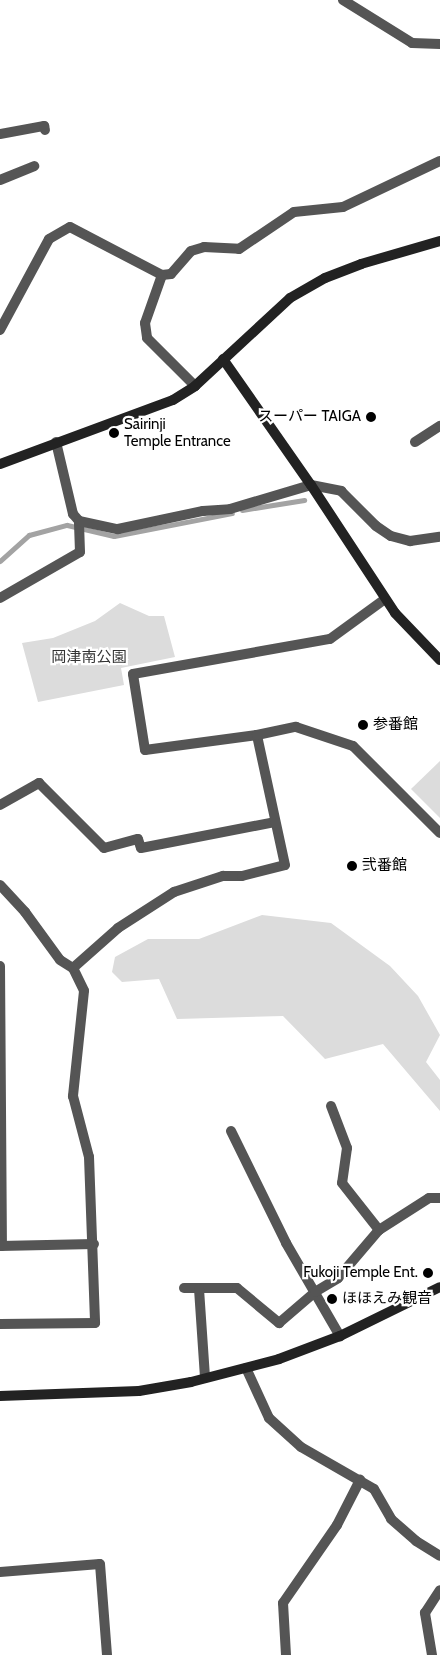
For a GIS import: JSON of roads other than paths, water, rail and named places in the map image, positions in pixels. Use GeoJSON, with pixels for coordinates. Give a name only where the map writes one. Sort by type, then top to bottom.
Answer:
{"type":"FeatureCollection","features":[{"type":"Feature","properties":{"kind":"street"},"geometry":{"type":"LineString","coordinates":[[343,0],[412,44],[440,44]]}},
{"type":"Feature","properties":{"kind":"street"},"geometry":{"type":"LineString","coordinates":[[0,134],[44,126],[45,130]]}},
{"type":"Feature","properties":{"kind":"street"},"geometry":{"type":"LineString","coordinates":[[0,330],[49,239],[70,227],[162,275],[171,274],[191,251],[204,247],[238,249],[256,241],[274,224],[294,212],[343,207],[440,161]]}},
{"type":"Feature","properties":{"kind":"street"},"geometry":{"type":"LineString","coordinates":[[0,180],[34,166]]}},
{"type":"Feature","properties":{"kind":"street"},"geometry":{"type":"LineString","coordinates":[[0,464],[173,400],[195,386],[266,317],[325,278],[440,241]]}},
{"type":"Feature","properties":{"kind":"street"},"geometry":{"type":"LineString","coordinates":[[162,275],[146,323],[147,338],[195,386]]}},
{"type":"Feature","properties":{"kind":"street"},"geometry":{"type":"LineString","coordinates":[[223,359],[311,484],[385,599],[411,633],[440,660]]}},
{"type":"Feature","properties":{"kind":"street"},"geometry":{"type":"LineString","coordinates":[[416,442],[440,426]]}},
{"type":"Feature","properties":{"kind":"street"},"geometry":{"type":"LineString","coordinates":[[56,442],[73,514],[79,521],[118,529],[203,511],[230,508],[311,484],[340,491],[390,536],[410,541],[440,537]]}},
{"type":"Feature","properties":{"kind":"street"},"geometry":{"type":"LineString","coordinates":[[0,598],[80,552],[79,521]]}},
{"type":"Feature","properties":{"kind":"street"},"geometry":{"type":"LineString","coordinates":[[385,599],[330,639],[133,674],[146,750],[257,735],[296,727],[353,746],[440,833]]}},
{"type":"Feature","properties":{"kind":"street"},"geometry":{"type":"LineString","coordinates":[[72,968],[118,928],[174,892],[223,876],[242,876],[285,865],[257,735]]}},
{"type":"Feature","properties":{"kind":"street"},"geometry":{"type":"LineString","coordinates":[[0,805],[39,783],[104,848],[138,839],[141,848],[275,822]]}},
{"type":"Feature","properties":{"kind":"street"},"geometry":{"type":"LineString","coordinates":[[0,885],[25,912],[60,960],[72,968],[84,991],[73,1096],[89,1157],[94,1244],[95,1323],[0,1324]]}},
{"type":"Feature","properties":{"kind":"street"},"geometry":{"type":"LineString","coordinates":[[0,966],[1,1246],[94,1244]]}},
{"type":"Feature","properties":{"kind":"street"},"geometry":{"type":"LineString","coordinates":[[331,1106],[347,1148],[342,1183],[379,1230]]}},
{"type":"Feature","properties":{"kind":"street"},"geometry":{"type":"LineString","coordinates":[[231,1132],[286,1243],[340,1336]]}},
{"type":"Feature","properties":{"kind":"street"},"geometry":{"type":"LineString","coordinates":[[184,1288],[237,1288],[279,1323],[315,1292],[338,1278],[379,1230],[430,1198],[440,1198]]}},
{"type":"Feature","properties":{"kind":"street"},"geometry":{"type":"LineString","coordinates":[[0,1396],[139,1391],[246,1368],[340,1336],[440,1287]]}},
{"type":"Feature","properties":{"kind":"street"},"geometry":{"type":"LineString","coordinates":[[199,1288],[205,1378]]}},
{"type":"Feature","properties":{"kind":"street"},"geometry":{"type":"LineString","coordinates":[[246,1368],[269,1418],[301,1447],[374,1489],[391,1519],[416,1541],[440,1556]]}},
{"type":"Feature","properties":{"kind":"street"},"geometry":{"type":"LineString","coordinates":[[286,1655],[283,1603],[336,1525],[360,1480]]}},
{"type":"Feature","properties":{"kind":"street"},"geometry":{"type":"LineString","coordinates":[[0,1572],[100,1564],[107,1655]]}},
{"type":"Feature","properties":{"kind":"street"},"geometry":{"type":"LineString","coordinates":[[432,1655],[425,1613],[440,1590]]}},
{"type":"Feature","properties":{"kind":"waterway"},"geometry":{"type":"LineString","coordinates":[[242,510],[304,500]]}},
{"type":"Feature","properties":{"kind":"waterway"},"geometry":{"type":"LineString","coordinates":[[0,561],[29,535],[67,525],[114,536],[232,513]]}},
{"type":"Feature","properties":{"kind":"place","name":"スーパー TAIGA"},"geometry":{"type":"Point","coordinates":[371,417]}},
{"type":"Feature","properties":{"kind":"place","name":"Sairinji Temple Entrance"},"geometry":{"type":"Point","coordinates":[114,433]}},
{"type":"Feature","properties":{"kind":"place","name":"参番館"},"geometry":{"type":"Point","coordinates":[363,725]}},
{"type":"Feature","properties":{"kind":"place","name":"弐番館"},"geometry":{"type":"Point","coordinates":[352,866]}},
{"type":"Feature","properties":{"kind":"place","name":"Fukoji Temple Ent."},"geometry":{"type":"Point","coordinates":[428,1273]}},
{"type":"Feature","properties":{"kind":"place","name":"ほほえみ観音"},"geometry":{"type":"Point","coordinates":[332,1299]}},
{"type":"Feature","properties":{"kind":"park label","name":"岡津南公園"},"geometry":{"type":"Point","coordinates":[89,658]}}]}
